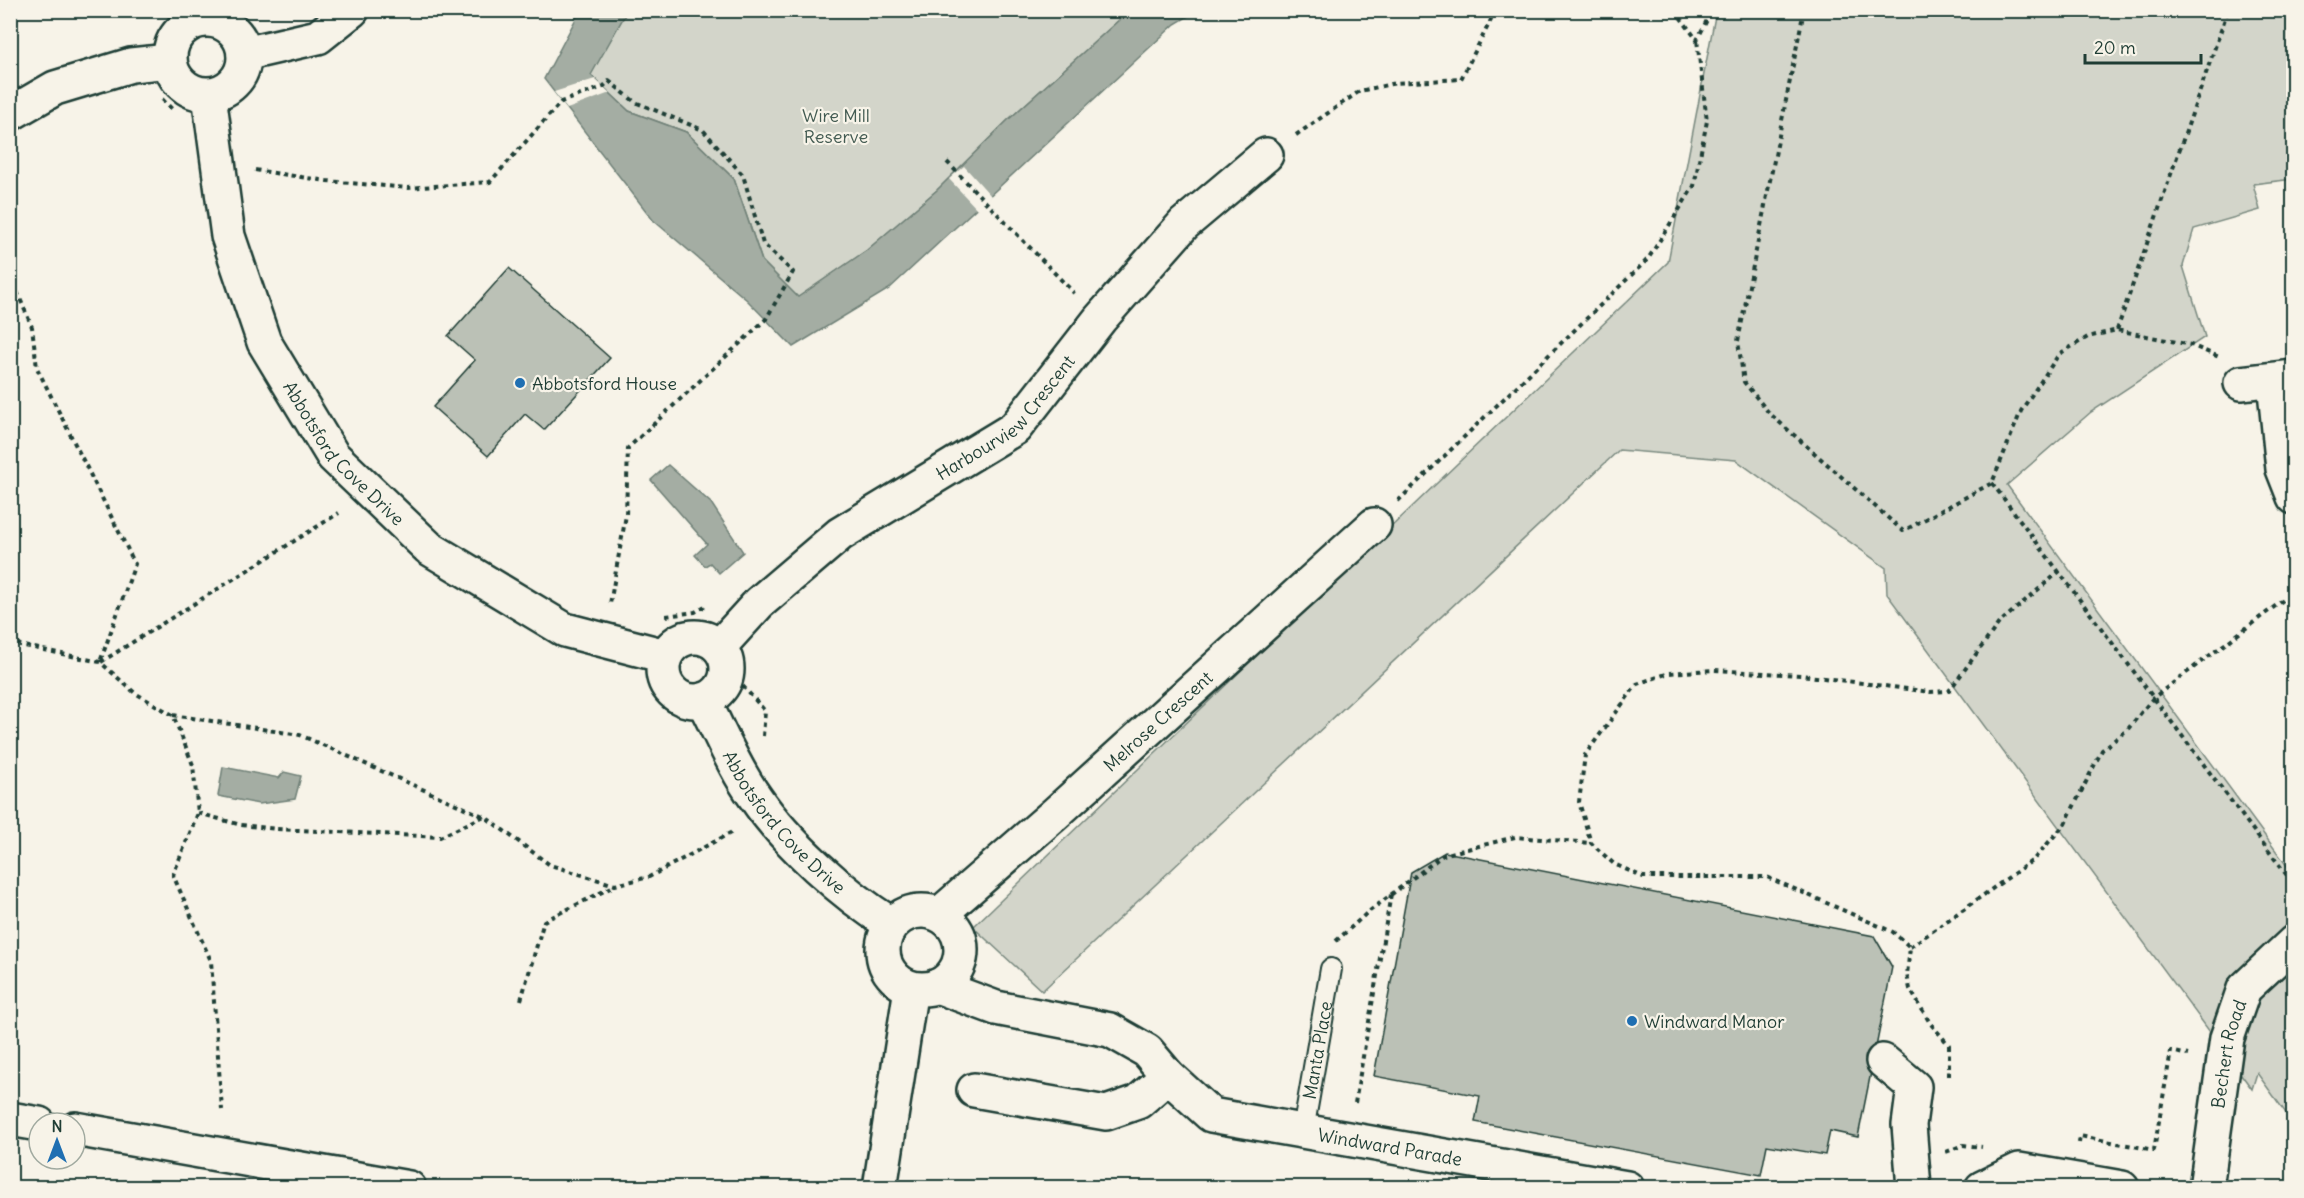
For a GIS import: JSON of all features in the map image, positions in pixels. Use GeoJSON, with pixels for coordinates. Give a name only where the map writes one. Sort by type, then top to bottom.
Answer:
{"type":"FeatureCollection","features":[{"type":"Feature","properties":{"kind":"street"},"geometry":{"type":"LineString","coordinates":[[244,54],[318,37],[352,10]]}},
{"type":"Feature","properties":{"kind":"street"},"geometry":{"type":"LineString","coordinates":[[187,16],[225,24],[242,42],[243,66],[231,86],[208,95],[198,94],[180,84],[174,76],[169,62],[172,42],[187,16]]}},
{"type":"Feature","properties":{"kind":"street"},"geometry":{"type":"LineString","coordinates":[[10,114],[55,88],[131,65],[169,62]]}},
{"type":"Feature","properties":{"kind":"street","name":"Abbotsford Cove Drive"},"geometry":{"type":"LineString","coordinates":[[208,95],[228,236],[264,342],[333,456],[429,548],[565,630],[665,656]]}},
{"type":"Feature","properties":{"kind":"street","name":"Harbourview Crescent"},"geometry":{"type":"LineString","coordinates":[[719,647],[759,603],[840,534],[1015,428],[1100,319],[1184,224],[1266,155]]}},
{"type":"Feature","properties":{"kind":"street"},"geometry":{"type":"LineString","coordinates":[[2241,383],[2284,379],[2283,469],[2294,497]]}},
{"type":"Feature","properties":{"kind":"street","name":"Melrose Crescent"},"geometry":{"type":"LineString","coordinates":[[940,914],[1056,813],[1374,525]]}},
{"type":"Feature","properties":{"kind":"street"},"geometry":{"type":"LineString","coordinates":[[689,637],[710,640],[725,656],[726,678],[713,696],[703,700],[682,699],[667,686],[663,676],[665,656],[679,640],[689,637]]}},
{"type":"Feature","properties":{"kind":"street","name":"Abbotsford Cove Drive"},"geometry":{"type":"LineString","coordinates":[[703,700],[754,797],[801,850],[875,914],[891,924]]}},
{"type":"Feature","properties":{"kind":"street"},"geometry":{"type":"LineString","coordinates":[[927,910],[940,914],[951,922],[958,933],[961,951],[957,970],[924,987],[890,974],[882,949],[891,924],[901,915],[914,911],[927,910]]}},
{"type":"Feature","properties":{"kind":"street","name":"Bechert Road"},"geometry":{"type":"LineString","coordinates":[[2206,1188],[2227,1038],[2244,990],[2294,942]]}},
{"type":"Feature","properties":{"kind":"street"},"geometry":{"type":"LineString","coordinates":[[880,1188],[924,987]]}},
{"type":"Feature","properties":{"kind":"street","name":"Windward Parade"},"geometry":{"type":"LineString","coordinates":[[924,987],[996,1008],[1110,1030],[1147,1051],[1168,1076],[1211,1115],[1627,1188]]}},
{"type":"Feature","properties":{"kind":"street"},"geometry":{"type":"LineString","coordinates":[[1883,1061],[1914,1087],[1909,1125],[1914,1188]]}},
{"type":"Feature","properties":{"kind":"street"},"geometry":{"type":"LineString","coordinates":[[974,1090],[1106,1113],[1138,1102],[1168,1076]]}},
{"type":"Feature","properties":{"kind":"street"},"geometry":{"type":"LineString","coordinates":[[10,1119],[27,1122]]}},
{"type":"Feature","properties":{"kind":"street"},"geometry":{"type":"LineString","coordinates":[[87,1131],[409,1188]]}},
{"type":"Feature","properties":{"kind":"street"},"geometry":{"type":"LineString","coordinates":[[1982,1188],[2019,1170],[2122,1188]]}},
{"type":"Feature","properties":{"kind":"lane","name":"Manta Place"},"geometry":{"type":"LineString","coordinates":[[1303,1131],[1331,969]]}},
{"type":"Feature","properties":{"kind":"path"},"geometry":{"type":"LineString","coordinates":[[1266,155],[1360,92],[1396,82],[1461,79],[1496,10]]}},
{"type":"Feature","properties":{"kind":"path"},"geometry":{"type":"LineString","coordinates":[[1374,525],[1648,259],[1694,186],[1707,122],[1698,40],[1675,10]]}},
{"type":"Feature","properties":{"kind":"path"},"geometry":{"type":"LineString","coordinates":[[1698,40],[1712,10]]}},
{"type":"Feature","properties":{"kind":"path"},"geometry":{"type":"LineString","coordinates":[[1804,10],[1738,341],[1744,382],[1769,412],[1903,531],[1992,483],[2021,411],[2059,354],[2088,337],[2117,330],[2191,345],[2238,365],[2241,383]]}},
{"type":"Feature","properties":{"kind":"path"},"geometry":{"type":"LineString","coordinates":[[2117,330],[2228,10]]}},
{"type":"Feature","properties":{"kind":"path"},"geometry":{"type":"LineString","coordinates":[[246,169],[327,182],[408,189],[490,182],[561,102],[603,87],[609,81],[635,102],[703,130],[743,175],[764,244],[793,272],[766,319],[628,448],[626,515],[609,613]]}},
{"type":"Feature","properties":{"kind":"path"},"geometry":{"type":"LineString","coordinates":[[156,93],[189,127],[212,127]]}},
{"type":"Feature","properties":{"kind":"path"},"geometry":{"type":"LineString","coordinates":[[947,162],[1100,319]]}},
{"type":"Feature","properties":{"kind":"path"},"geometry":{"type":"LineString","coordinates":[[10,275],[32,327],[37,368],[135,564],[100,662]]}},
{"type":"Feature","properties":{"kind":"path"},"geometry":{"type":"LineString","coordinates":[[1992,483],[2289,878],[2294,893]]}},
{"type":"Feature","properties":{"kind":"path"},"geometry":{"type":"LineString","coordinates":[[100,662],[371,493]]}},
{"type":"Feature","properties":{"kind":"path"},"geometry":{"type":"LineString","coordinates":[[1910,947],[1893,932],[1767,876],[1643,876],[1614,864],[1591,843],[1579,802],[1585,755],[1637,684],[1669,673],[1713,670],[1801,675],[1930,692],[1949,691],[1999,623],[2060,571]]}},
{"type":"Feature","properties":{"kind":"path"},"geometry":{"type":"LineString","coordinates":[[1949,1078],[1949,1045],[1930,1023],[1911,990],[1907,975],[1910,947],[2034,860],[2065,824],[2102,750],[2127,730],[2153,698],[2294,592]]}},
{"type":"Feature","properties":{"kind":"path"},"geometry":{"type":"LineString","coordinates":[[663,617],[695,612],[714,602]]}},
{"type":"Feature","properties":{"kind":"path"},"geometry":{"type":"LineString","coordinates":[[10,638],[20,645],[100,662],[135,693],[173,715],[300,735],[484,816],[550,865],[615,885]]}},
{"type":"Feature","properties":{"kind":"path"},"geometry":{"type":"LineString","coordinates":[[173,715],[193,765],[198,813],[173,875],[211,961],[222,1110]]}},
{"type":"Feature","properties":{"kind":"path"},"geometry":{"type":"LineString","coordinates":[[198,813],[240,825],[277,829],[440,837],[484,816]]}},
{"type":"Feature","properties":{"kind":"path"},"geometry":{"type":"LineString","coordinates":[[521,1000],[543,921],[615,885],[649,877],[740,828]]}},
{"type":"Feature","properties":{"kind":"path"},"geometry":{"type":"LineString","coordinates":[[1333,944],[1391,894],[1443,855],[1515,837],[1591,843]]}},
{"type":"Feature","properties":{"kind":"path"},"geometry":{"type":"LineString","coordinates":[[1349,1139],[1391,894]]}},
{"type":"Feature","properties":{"kind":"path"},"geometry":{"type":"LineString","coordinates":[[2079,1148],[2080,1136],[2154,1150],[2171,1051],[2190,1056]]}},
{"type":"Feature","properties":{"kind":"path"},"geometry":{"type":"LineString","coordinates":[[1937,1156],[1963,1145],[1987,1148]]}},
{"type":"Feature","properties":{"kind":"green space","name":"Wire Mill Reserve"},"geometry":{"type":"Polygon","coordinates":[[[627,11],[1129,11],[1008,120],[937,190],[867,250],[798,298],[762,261],[734,179],[686,132],[629,111],[590,75],[627,11]]]}},
{"type":"Feature","properties":{"kind":"green space"},"geometry":{"type":"Polygon","coordinates":[[[1716,11],[2293,11],[2293,179],[2253,184],[2260,210],[2194,229],[2183,266],[2205,337],[2091,412],[2007,485],[2293,874],[2293,1123],[2257,1073],[2252,1089],[1887,594],[1886,568],[1736,460],[1619,450],[1042,991],[973,927],[1668,262],[1716,11]]]}},
{"type":"Feature","properties":{"kind":"shaded area"},"geometry":{"type":"Polygon","coordinates":[[[580,11],[627,11],[591,75],[629,111],[686,132],[734,179],[762,261],[798,297],[867,250],[937,190],[1008,120],[1129,11],[1197,11],[1175,24],[889,289],[793,347],[747,300],[653,220],[544,79],[580,11]]]}},
{"type":"Feature","properties":{"kind":"shaded area"},"geometry":{"type":"Polygon","coordinates":[[[668,465],[711,503],[743,552],[719,573],[710,563],[705,566],[695,555],[707,544],[651,480],[668,465]]]}},
{"type":"Feature","properties":{"kind":"shaded area"},"geometry":{"type":"Polygon","coordinates":[[[223,767],[279,778],[284,772],[301,776],[295,799],[259,804],[218,796],[223,767]]]}},
{"type":"Feature","properties":{"kind":"pier"},"geometry":{"type":"Polygon","coordinates":[[[595,79],[610,93],[567,109],[554,92],[595,79]]]}},
{"type":"Feature","properties":{"kind":"pier"},"geometry":{"type":"Polygon","coordinates":[[[964,166],[991,196],[977,209],[949,179],[964,166]]]}},
{"type":"Feature","properties":{"kind":"building","name":"Abbotsford House"},"geometry":{"type":"Polygon","coordinates":[[[509,268],[610,358],[544,430],[525,414],[488,456],[433,407],[475,360],[448,336],[509,268]]]}},
{"type":"Feature","properties":{"kind":"building","name":"Windward Manor"},"geometry":{"type":"Polygon","coordinates":[[[1445,852],[1874,936],[1892,967],[1858,1137],[1830,1131],[1825,1155],[1767,1145],[1761,1175],[1475,1122],[1480,1096],[1374,1076],[1411,872],[1445,852]]]}},
{"type":"Feature","properties":{"kind":"place","name":"Abbotsford House"},"geometry":{"type":"Point","coordinates":[520,383]}},
{"type":"Feature","properties":{"kind":"place","name":"Windward Manor"},"geometry":{"type":"Point","coordinates":[1632,1021]}}]}
